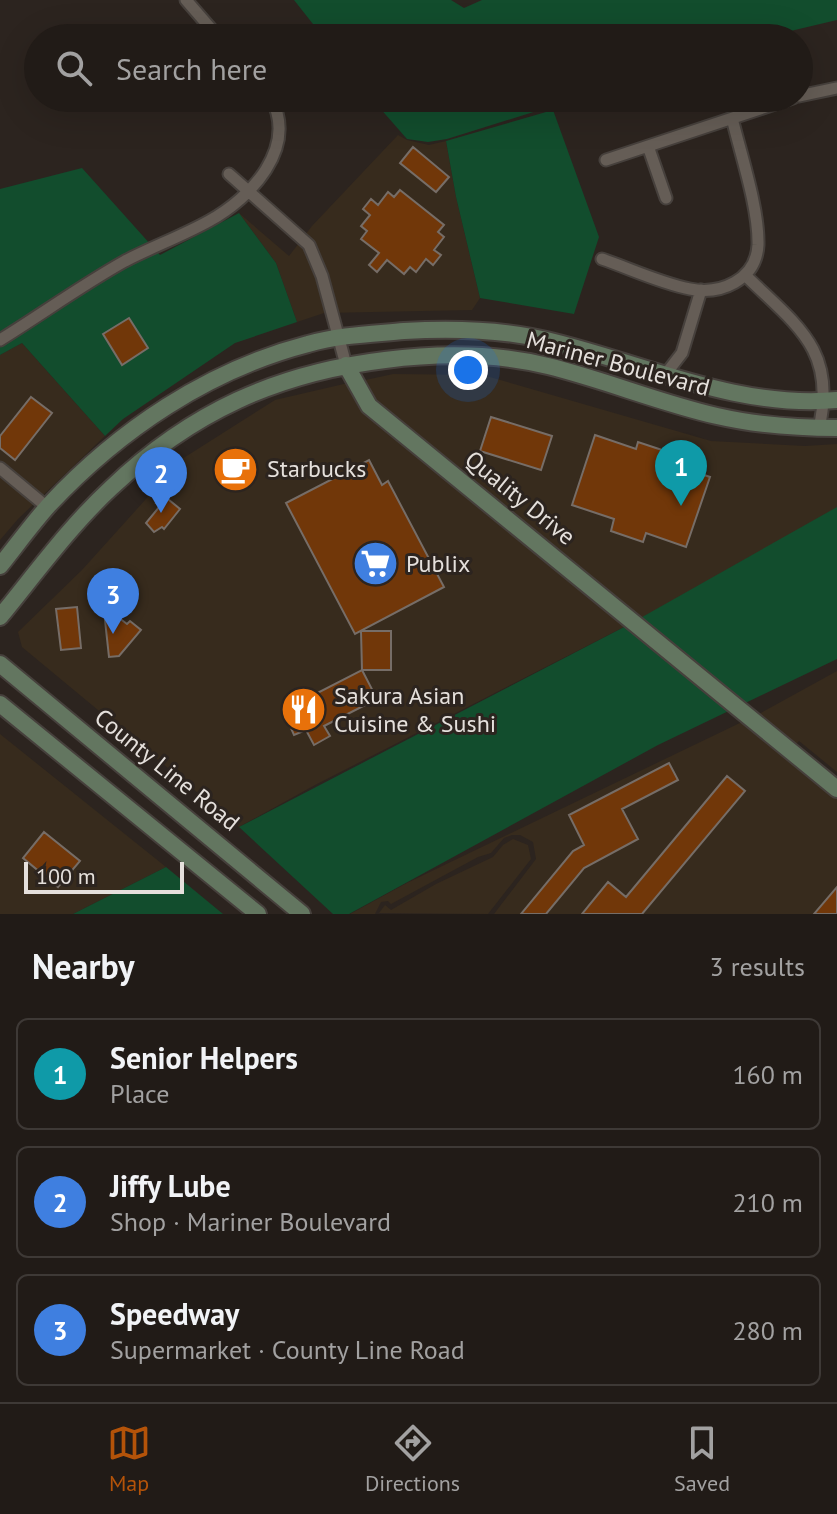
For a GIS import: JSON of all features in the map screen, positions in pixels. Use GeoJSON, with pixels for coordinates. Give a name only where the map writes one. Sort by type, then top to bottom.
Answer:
{"type":"FeatureCollection","features":[{"type":"Feature","properties":{"kind":"main road","name":"Mariner Boulevard"},"geometry":{"type":"LineString","coordinates":[[0,566],[47,507],[131,430],[178,399],[242,367],[309,343],[467,329],[526,335],[665,375],[762,397],[832,400]]}},
{"type":"Feature","properties":{"kind":"main road"},"geometry":{"type":"LineString","coordinates":[[569,372],[591,352]]}},
{"type":"Feature","properties":{"kind":"main road","name":"Mariner Boulevard"},"geometry":{"type":"LineString","coordinates":[[0,617],[92,507],[147,456],[191,425],[255,391],[346,365],[418,356],[480,355],[545,365],[716,416],[766,425],[837,428]]}},
{"type":"Feature","properties":{"kind":"main road","name":"Quality Drive"},"geometry":{"type":"LineString","coordinates":[[346,365],[360,393],[380,415],[837,789]]}},
{"type":"Feature","properties":{"kind":"main road"},"geometry":{"type":"LineString","coordinates":[[131,430],[147,456]]}},
{"type":"Feature","properties":{"kind":"main road","name":"County Line Road"},"geometry":{"type":"LineString","coordinates":[[0,664],[302,914]]}},
{"type":"Feature","properties":{"kind":"main road"},"geometry":{"type":"LineString","coordinates":[[0,704],[258,914]]}},
{"type":"Feature","properties":{"kind":"street"},"geometry":{"type":"LineString","coordinates":[[186,0],[207,24]]}},
{"type":"Feature","properties":{"kind":"street"},"geometry":{"type":"LineString","coordinates":[[813,93],[837,88]]}},
{"type":"Feature","properties":{"kind":"street"},"geometry":{"type":"LineString","coordinates":[[0,340],[126,261],[211,220],[248,191],[268,167],[278,144],[276,112]]}},
{"type":"Feature","properties":{"kind":"street"},"geometry":{"type":"LineString","coordinates":[[606,160],[750,112]]}},
{"type":"Feature","properties":{"kind":"street"},"geometry":{"type":"LineString","coordinates":[[602,259],[666,282],[701,290],[734,284],[745,275],[754,262],[758,247],[756,224],[732,118]]}},
{"type":"Feature","properties":{"kind":"street"},"geometry":{"type":"LineString","coordinates":[[648,146],[666,198]]}},
{"type":"Feature","properties":{"kind":"street","name":"Quality Drive"},"geometry":{"type":"LineString","coordinates":[[229,174],[309,245],[322,276],[346,365]]}},
{"type":"Feature","properties":{"kind":"street"},"geometry":{"type":"LineString","coordinates":[[745,275],[809,337],[818,353],[832,400],[819,428]]}},
{"type":"Feature","properties":{"kind":"street"},"geometry":{"type":"LineString","coordinates":[[665,375],[682,353],[701,290]]}},
{"type":"Feature","properties":{"kind":"street"},"geometry":{"type":"LineString","coordinates":[[0,468],[47,507]]}},
{"type":"Feature","properties":{"kind":"shaded area"},"geometry":{"type":"Polygon","coordinates":[[[398,135],[429,145],[446,141],[480,298],[472,310],[324,313],[297,322],[276,263],[239,213],[289,256],[312,226],[398,135]]]}},
{"type":"Feature","properties":{"kind":"shaded area"},"geometry":{"type":"Polygon","coordinates":[[[22,343],[105,436],[0,540],[0,355],[22,343]]]}},
{"type":"Feature","properties":{"kind":"shaded area"},"geometry":{"type":"Polygon","coordinates":[[[393,374],[483,375],[711,441],[805,446],[837,444],[837,508],[640,619],[374,402],[361,381],[393,374]]]}},
{"type":"Feature","properties":{"kind":"shaded area"},"geometry":{"type":"Polygon","coordinates":[[[348,383],[628,625],[239,827],[22,647],[18,632],[82,570],[182,459],[275,400],[348,383]]]}},
{"type":"Feature","properties":{"kind":"shaded area"},"geometry":{"type":"Polygon","coordinates":[[[837,671],[837,772],[799,741],[794,746],[757,715],[837,671]]]}},
{"type":"Feature","properties":{"kind":"shaded area"},"geometry":{"type":"Polygon","coordinates":[[[744,721],[837,799],[837,914],[494,914],[536,859],[533,842],[520,835],[512,835],[504,838],[491,853],[391,904],[381,902],[375,914],[350,914],[407,883],[744,721]]]}},
{"type":"Feature","properties":{"kind":"shaded area"},"geometry":{"type":"Polygon","coordinates":[[[0,734],[166,867],[73,914],[0,914],[0,734]]]}},
{"type":"Feature","properties":{"kind":"shaded area"},"geometry":{"type":"Polygon","coordinates":[[[513,839],[528,845],[531,859],[488,914],[379,913],[385,905],[391,910],[493,857],[513,839]]]}},
{"type":"Feature","properties":{"kind":"green space"},"geometry":{"type":"Polygon","coordinates":[[[294,0],[451,0],[464,8],[482,0],[837,0],[837,20],[813,26],[313,24],[294,0]]]}},
{"type":"Feature","properties":{"kind":"green space"},"geometry":{"type":"Polygon","coordinates":[[[383,112],[533,112],[447,139],[428,142],[407,139],[383,112]]]}},
{"type":"Feature","properties":{"kind":"green space"},"geometry":{"type":"Polygon","coordinates":[[[554,112],[599,237],[574,314],[480,298],[446,141],[554,112]]]}},
{"type":"Feature","properties":{"kind":"green space"},"geometry":{"type":"Polygon","coordinates":[[[82,168],[160,255],[239,213],[276,263],[297,322],[235,343],[123,419],[105,436],[22,343],[0,355],[0,189],[82,168]]]}},
{"type":"Feature","properties":{"kind":"green space"},"geometry":{"type":"Polygon","coordinates":[[[837,507],[837,659],[658,745],[349,914],[333,914],[239,827],[628,625],[837,507]]]}},
{"type":"Feature","properties":{"kind":"green space"},"geometry":{"type":"Polygon","coordinates":[[[166,867],[223,914],[73,914],[166,867]]]}},
{"type":"Feature","properties":{"kind":"building"},"geometry":{"type":"Polygon","coordinates":[[[413,147],[449,177],[436,192],[400,163],[413,147]]]}},
{"type":"Feature","properties":{"kind":"building"},"geometry":{"type":"Polygon","coordinates":[[[400,190],[444,225],[438,232],[444,237],[434,250],[441,255],[433,265],[426,259],[416,272],[410,267],[404,274],[387,260],[377,272],[369,265],[379,253],[361,239],[367,231],[361,226],[370,215],[363,209],[371,199],[378,205],[388,192],[394,197],[400,190]]]}},
{"type":"Feature","properties":{"kind":"building"},"geometry":{"type":"Polygon","coordinates":[[[129,318],[148,348],[122,365],[103,334],[129,318]]]}},
{"type":"Feature","properties":{"kind":"building"},"geometry":{"type":"Polygon","coordinates":[[[31,397],[52,413],[15,460],[0,448],[0,436],[31,397]]]}},
{"type":"Feature","properties":{"kind":"building"},"geometry":{"type":"Polygon","coordinates":[[[491,417],[552,436],[541,470],[480,451],[491,417]]]}},
{"type":"Feature","properties":{"kind":"building"},"geometry":{"type":"Polygon","coordinates":[[[595,435],[636,449],[638,442],[671,453],[668,463],[710,477],[686,547],[646,533],[643,542],[611,531],[614,519],[572,505],[595,435]]]}},
{"type":"Feature","properties":{"kind":"building","name":"Publix"},"geometry":{"type":"Polygon","coordinates":[[[369,460],[382,485],[388,481],[444,587],[355,634],[286,503],[369,460]]]}},
{"type":"Feature","properties":{"kind":"building"},"geometry":{"type":"Polygon","coordinates":[[[163,495],[180,509],[164,529],[162,527],[154,532],[146,523],[160,506],[156,503],[163,495]]]}},
{"type":"Feature","properties":{"kind":"building"},"geometry":{"type":"Polygon","coordinates":[[[77,607],[81,648],[61,650],[56,609],[77,607]]]}},
{"type":"Feature","properties":{"kind":"building"},"geometry":{"type":"Polygon","coordinates":[[[104,611],[110,611],[127,624],[130,621],[141,630],[119,656],[109,657],[104,611]]]}},
{"type":"Feature","properties":{"kind":"building"},"geometry":{"type":"Polygon","coordinates":[[[361,631],[391,631],[391,670],[362,670],[361,631]]]}},
{"type":"Feature","properties":{"kind":"building"},"geometry":{"type":"Polygon","coordinates":[[[362,670],[377,699],[324,726],[330,736],[314,745],[306,730],[294,735],[290,726],[301,721],[294,705],[362,670]]]}},
{"type":"Feature","properties":{"kind":"building"},"geometry":{"type":"Polygon","coordinates":[[[669,763],[678,780],[622,809],[638,839],[584,868],[546,914],[521,914],[573,851],[584,845],[569,815],[669,763]]]}},
{"type":"Feature","properties":{"kind":"building"},"geometry":{"type":"Polygon","coordinates":[[[727,776],[745,791],[642,914],[582,914],[608,882],[626,897],[727,776]]]}},
{"type":"Feature","properties":{"kind":"building"},"geometry":{"type":"Polygon","coordinates":[[[44,832],[80,861],[58,887],[23,858],[44,832]]]}},
{"type":"Feature","properties":{"kind":"building"},"geometry":{"type":"Polygon","coordinates":[[[837,887],[837,914],[814,914],[837,887]]]}},
{"type":"Feature","properties":{"kind":"place","name":"Starbucks"},"geometry":{"type":"Point","coordinates":[236,469]}},
{"type":"Feature","properties":{"kind":"place","name":"Senior Helpers"},"geometry":{"type":"Point","coordinates":[681,506]}},
{"type":"Feature","properties":{"kind":"place","name":"Jiffy Lube"},"geometry":{"type":"Point","coordinates":[161,513]}},
{"type":"Feature","properties":{"kind":"place","name":"Publix"},"geometry":{"type":"Point","coordinates":[375,564]}},
{"type":"Feature","properties":{"kind":"place","name":"Speedway"},"geometry":{"type":"Point","coordinates":[113,634]}},
{"type":"Feature","properties":{"kind":"place","name":"Sakura Asian Cuisine & Sushi"},"geometry":{"type":"Point","coordinates":[303,710]}}]}
